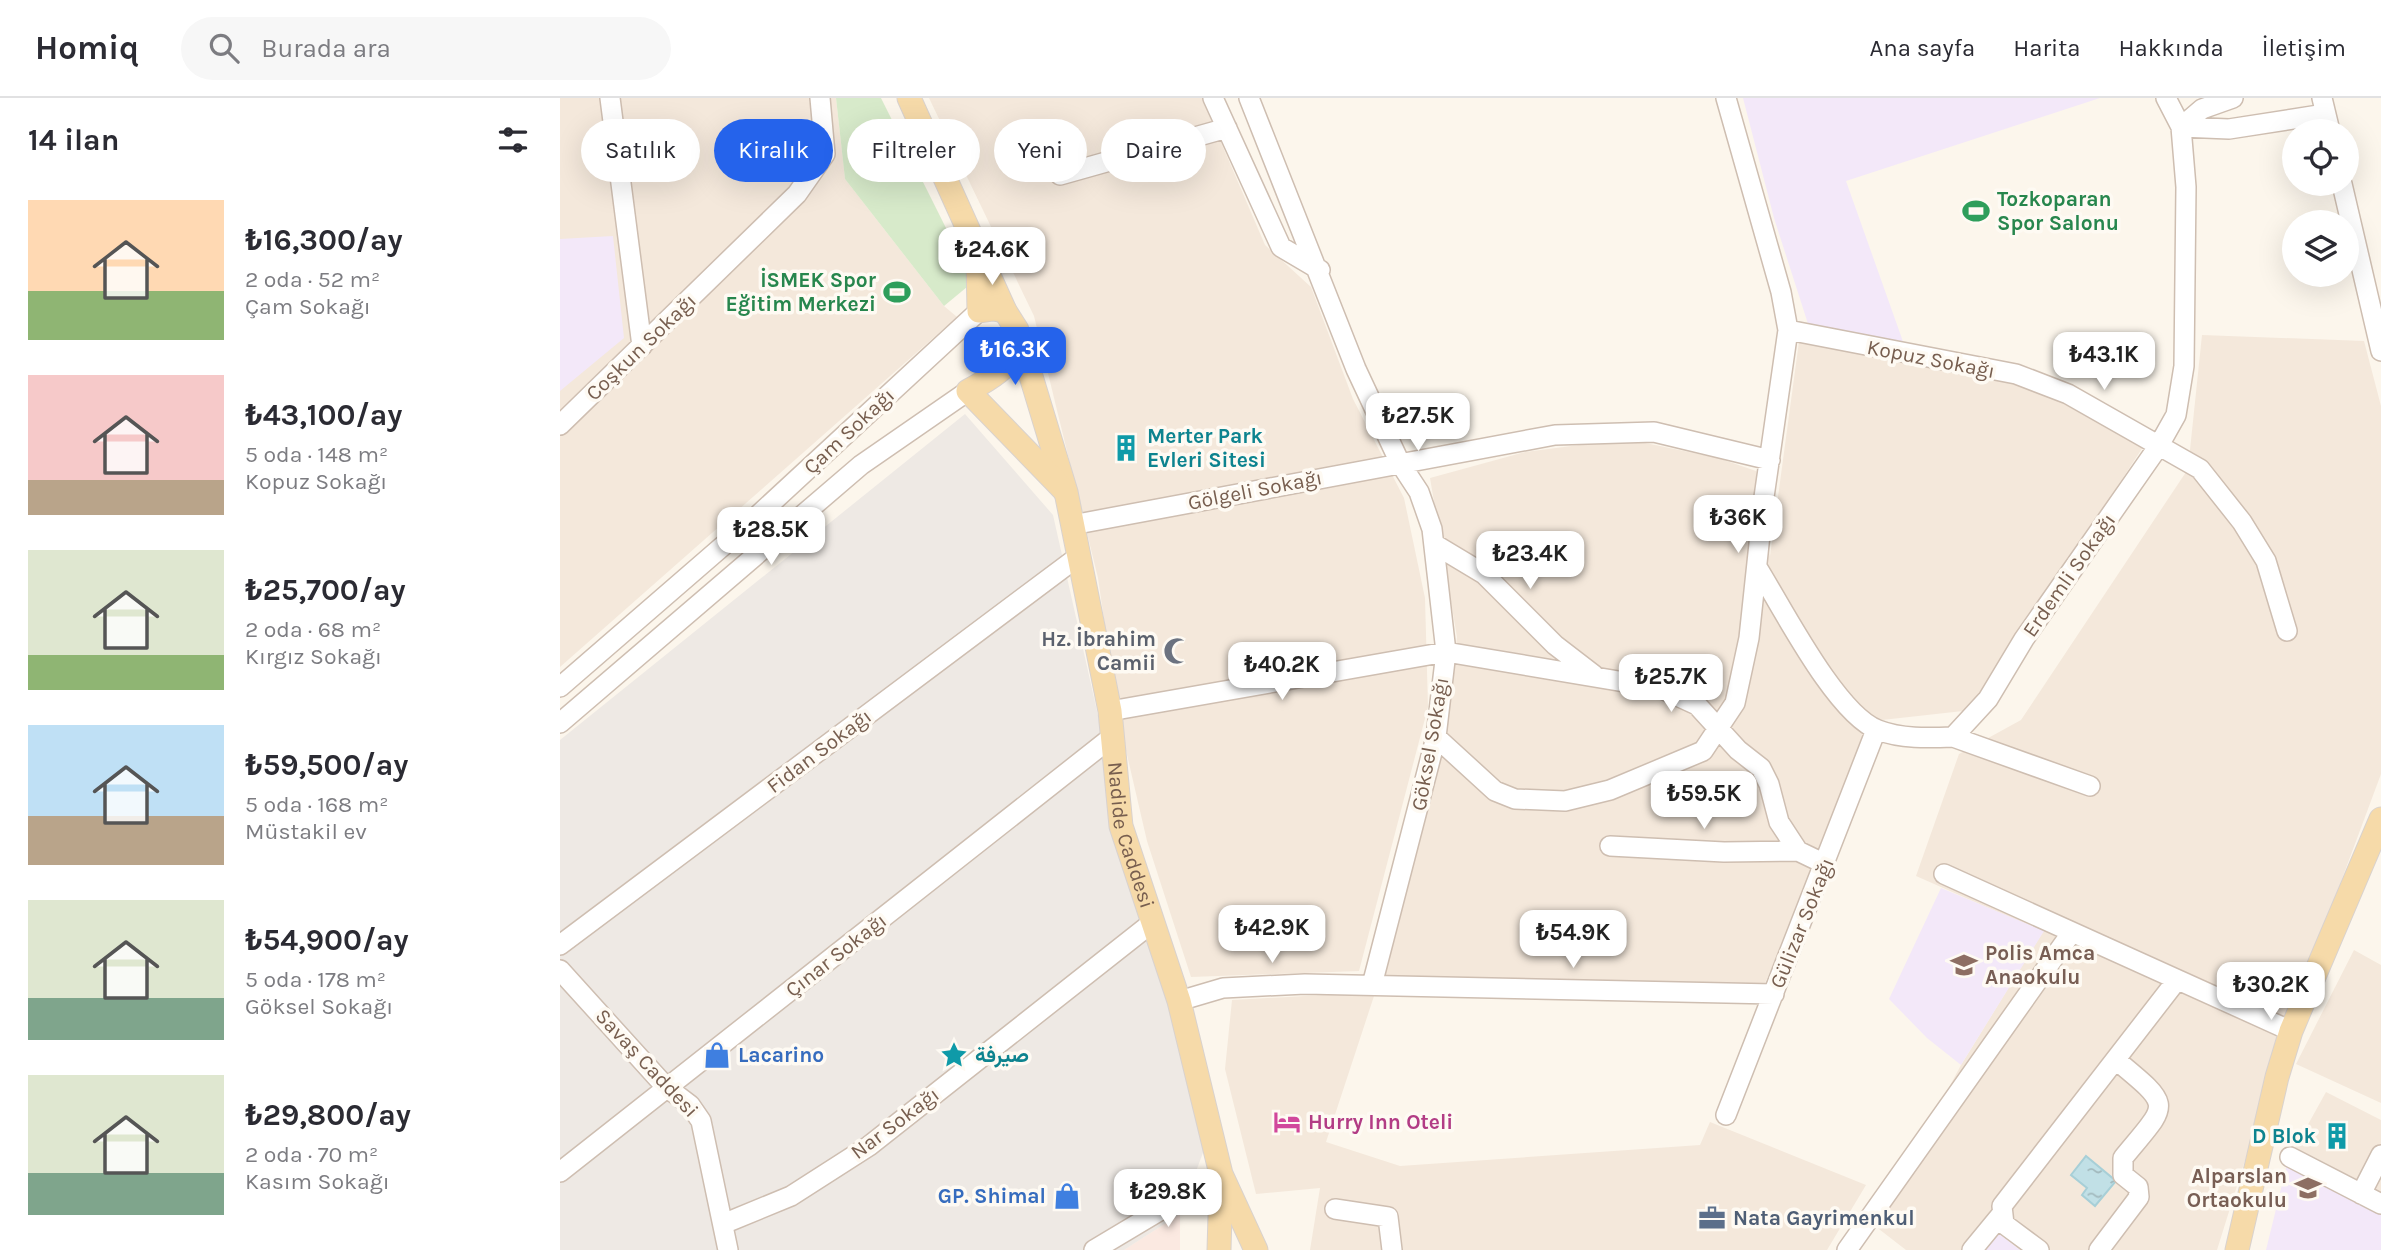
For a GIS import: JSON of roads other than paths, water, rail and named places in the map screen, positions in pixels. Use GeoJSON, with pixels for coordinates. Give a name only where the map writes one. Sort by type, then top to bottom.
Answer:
{"type":"FeatureCollection","features":[{"type":"Feature","properties":{"kind":"main road"},"geometry":{"type":"LineString","coordinates":[[909,98],[1005,312]]}},
{"type":"Feature","properties":{"kind":"main road"},"geometry":{"type":"LineString","coordinates":[[978,251],[979,311],[993,309],[1005,312]]}},
{"type":"Feature","properties":{"kind":"main road","name":"Nadide Caddesi"},"geometry":{"type":"LineString","coordinates":[[1005,312],[1017,330],[1066,492],[1110,711],[1121,826],[1179,1001],[1221,1174]]}},
{"type":"Feature","properties":{"kind":"main road"},"geometry":{"type":"LineString","coordinates":[[1020,345],[1014,358],[996,375],[968,391],[1066,492]]}},
{"type":"Feature","properties":{"kind":"main road"},"geometry":{"type":"LineString","coordinates":[[2237,1250],[2277,1077],[2291,1031],[2381,819]]}},
{"type":"Feature","properties":{"kind":"main road"},"geometry":{"type":"LineString","coordinates":[[1219,1250],[1221,1174]]}},
{"type":"Feature","properties":{"kind":"main road"},"geometry":{"type":"LineString","coordinates":[[1221,1174],[1256,1250]]}},
{"type":"Feature","properties":{"kind":"street"},"geometry":{"type":"LineString","coordinates":[[610,98],[642,346]]}},
{"type":"Feature","properties":{"kind":"street","name":"Coşkun Sokağı"},"geometry":{"type":"LineString","coordinates":[[560,425],[797,194],[825,154],[820,98]]}},
{"type":"Feature","properties":{"kind":"street"},"geometry":{"type":"LineString","coordinates":[[1213,98],[1281,247],[1320,270]]}},
{"type":"Feature","properties":{"kind":"street","name":"Göksel Sokağı"},"geometry":{"type":"LineString","coordinates":[[1250,98],[1320,270],[1356,369],[1400,463],[1419,492],[1434,544],[1446,652],[1436,737],[1371,985]]}},
{"type":"Feature","properties":{"kind":"street"},"geometry":{"type":"LineString","coordinates":[[1436,737],[1495,791],[1516,799],[1565,801],[1610,790],[1679,764],[1703,751],[1735,703],[1749,638],[1788,330],[1781,292],[1726,98]]}},
{"type":"Feature","properties":{"kind":"street"},"geometry":{"type":"LineString","coordinates":[[2166,98],[2181,127]]}},
{"type":"Feature","properties":{"kind":"street"},"geometry":{"type":"LineString","coordinates":[[2181,127],[2202,109],[2234,98]]}},
{"type":"Feature","properties":{"kind":"street"},"geometry":{"type":"LineString","coordinates":[[2181,127],[2229,129],[2326,114]]}},
{"type":"Feature","properties":{"kind":"street","name":"Erdemli Sokağı"},"geometry":{"type":"LineString","coordinates":[[1953,737],[1988,699],[2024,639],[2158,447],[2176,415],[2184,366],[2186,187],[2181,127]]}},
{"type":"Feature","properties":{"kind":"street"},"geometry":{"type":"LineString","coordinates":[[1087,167],[1227,128]]}},
{"type":"Feature","properties":{"kind":"street"},"geometry":{"type":"LineString","coordinates":[[2345,196],[2381,351]]}},
{"type":"Feature","properties":{"kind":"street","name":"Çam Sokağı"},"geometry":{"type":"LineString","coordinates":[[560,687],[754,519],[979,311]]}},
{"type":"Feature","properties":{"kind":"street","name":"Kopuz Sokağı"},"geometry":{"type":"LineString","coordinates":[[1788,330],[2016,374],[2068,394],[2200,469],[2242,522],[2266,561],[2278,591],[2287,631]]}},
{"type":"Feature","properties":{"kind":"street","name":"Çam Sokağı"},"geometry":{"type":"LineString","coordinates":[[560,723],[861,465],[968,391]]}},
{"type":"Feature","properties":{"kind":"street","name":"Gölgeli Sokağı"},"geometry":{"type":"LineString","coordinates":[[1072,525],[1555,435],[1654,432],[1770,460]]}},
{"type":"Feature","properties":{"kind":"street"},"geometry":{"type":"LineString","coordinates":[[1434,544],[1484,574],[1555,645],[1598,678]]}},
{"type":"Feature","properties":{"kind":"street","name":"Fidan Sokağı"},"geometry":{"type":"LineString","coordinates":[[560,945],[1079,556]]}},
{"type":"Feature","properties":{"kind":"street"},"geometry":{"type":"LineString","coordinates":[[1757,567],[1841,701],[1877,730],[1920,738],[1953,737],[2090,786]]}},
{"type":"Feature","properties":{"kind":"street"},"geometry":{"type":"LineString","coordinates":[[1110,711],[1446,652],[1598,678],[1676,694],[1696,705],[1761,768],[1769,784],[1779,822],[1798,851]]}},
{"type":"Feature","properties":{"kind":"street","name":"Gülizar Sokağı"},"geometry":{"type":"LineString","coordinates":[[1726,1115],[1877,730]]}},
{"type":"Feature","properties":{"kind":"street","name":"Çınar Sokağı"},"geometry":{"type":"LineString","coordinates":[[560,1172],[665,1086],[1112,737]]}},
{"type":"Feature","properties":{"kind":"street"},"geometry":{"type":"LineString","coordinates":[[1610,846],[1724,852],[1798,851],[1825,864]]}},
{"type":"Feature","properties":{"kind":"street"},"geometry":{"type":"LineString","coordinates":[[1944,874],[2291,1031]]}},
{"type":"Feature","properties":{"kind":"street","name":"Nar Sokağı"},"geometry":{"type":"LineString","coordinates":[[723,1224],[792,1196],[869,1146],[1153,922]]}},
{"type":"Feature","properties":{"kind":"street"},"geometry":{"type":"LineString","coordinates":[[1847,1250],[2072,932]]}},
{"type":"Feature","properties":{"kind":"street","name":"Savaş Caddesi"},"geometry":{"type":"LineString","coordinates":[[560,970],[665,1086],[690,1105],[701,1121],[728,1250]]}},
{"type":"Feature","properties":{"kind":"street"},"geometry":{"type":"LineString","coordinates":[[2039,1250],[2004,1224],[2000,1216],[2001,1206],[2178,980]]}},
{"type":"Feature","properties":{"kind":"street"},"geometry":{"type":"LineString","coordinates":[[1179,1001],[1223,988],[1305,984],[1774,994]]}},
{"type":"Feature","properties":{"kind":"street"},"geometry":{"type":"LineString","coordinates":[[2099,1250],[2139,1197],[2138,1187],[2123,1175],[2123,1157],[2157,1116],[2159,1107],[2158,1097],[2151,1089],[2116,1060]]}},
{"type":"Feature","properties":{"kind":"street"},"geometry":{"type":"LineString","coordinates":[[2361,1194],[2381,1155]]}},
{"type":"Feature","properties":{"kind":"street"},"geometry":{"type":"LineString","coordinates":[[2290,1157],[2381,1204]]}},
{"type":"Feature","properties":{"kind":"street"},"geometry":{"type":"LineString","coordinates":[[1094,1250],[1221,1174]]}},
{"type":"Feature","properties":{"kind":"street"},"geometry":{"type":"LineString","coordinates":[[1335,1209],[1388,1217],[1392,1250]]}},
{"type":"Feature","properties":{"kind":"street"},"geometry":{"type":"LineString","coordinates":[[1972,1250],[2000,1216]]}},
{"type":"Feature","properties":{"kind":"water"},"geometry":{"type":"Polygon","coordinates":[[[2086,1156],[2116,1181],[2095,1206],[2082,1195],[2087,1188],[2071,1175],[2086,1156]]]}},
{"type":"Feature","properties":{"kind":"place","name":"Tozkoparan Spor Salonu"},"geometry":{"type":"Point","coordinates":[1976,211]}},
{"type":"Feature","properties":{"kind":"place","name":"İSMEK Spor Eğitim Merkezi"},"geometry":{"type":"Point","coordinates":[897,292]}},
{"type":"Feature","properties":{"kind":"place","name":"Merter Park Evleri Sitesi"},"geometry":{"type":"Point","coordinates":[1126,448]}},
{"type":"Feature","properties":{"kind":"place","name":"Hz. İbrahim Camii"},"geometry":{"type":"Point","coordinates":[1177,651]}},
{"type":"Feature","properties":{"kind":"place","name":"Polis Amca Anaokulu"},"geometry":{"type":"Point","coordinates":[1964,965]}},
{"type":"Feature","properties":{"kind":"place","name":"Lacarino"},"geometry":{"type":"Point","coordinates":[717,1055]}},
{"type":"Feature","properties":{"kind":"place","name":"صيرفة"},"geometry":{"type":"Point","coordinates":[954,1055]}},
{"type":"Feature","properties":{"kind":"place","name":"Hurry Inn Oteli"},"geometry":{"type":"Point","coordinates":[1287,1122]}},
{"type":"Feature","properties":{"kind":"place","name":"D Blok"},"geometry":{"type":"Point","coordinates":[2337,1136]}},
{"type":"Feature","properties":{"kind":"place","name":"Alparslan Ortaokulu"},"geometry":{"type":"Point","coordinates":[2308,1188]}},
{"type":"Feature","properties":{"kind":"place","name":"GP. Shimal"},"geometry":{"type":"Point","coordinates":[1067,1196]}},
{"type":"Feature","properties":{"kind":"place","name":"Nata Gayrimenkul"},"geometry":{"type":"Point","coordinates":[1712,1218]}}]}
